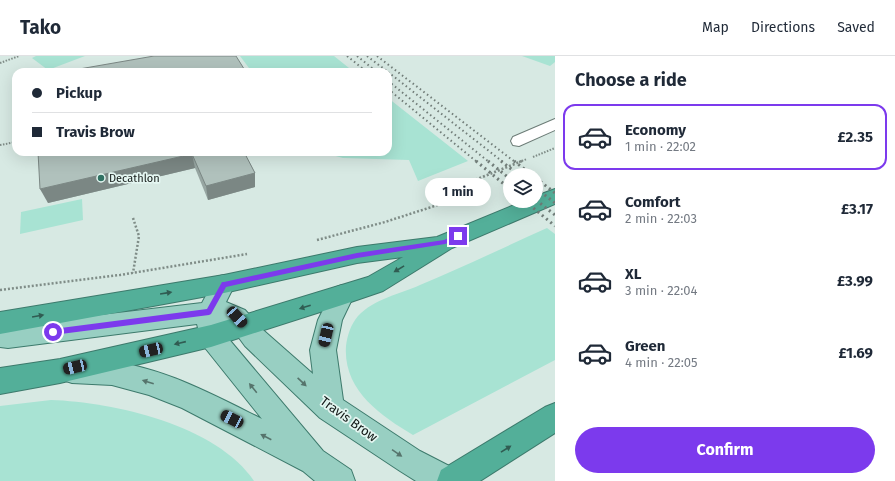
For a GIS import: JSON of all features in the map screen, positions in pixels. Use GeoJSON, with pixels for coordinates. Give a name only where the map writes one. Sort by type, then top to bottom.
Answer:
{"type":"FeatureCollection","features":[{"type":"Feature","properties":{"kind":"highway"},"geometry":{"type":"LineString","coordinates":[[0,381],[60,370],[210,324],[245,326],[375,284],[445,242],[555,196]]}},
{"type":"Feature","properties":{"kind":"highway"},"geometry":{"type":"LineString","coordinates":[[0,323],[224,284],[357,255],[445,242]]}},
{"type":"Feature","properties":{"kind":"highway"},"geometry":{"type":"LineString","coordinates":[[462,475],[555,417]]}},
{"type":"Feature","properties":{"kind":"main road"},"geometry":{"type":"LineString","coordinates":[[210,324],[224,284]]}},
{"type":"Feature","properties":{"kind":"main road"},"geometry":{"type":"LineString","coordinates":[[330,408],[322,350],[330,320],[342,295]]}},
{"type":"Feature","properties":{"kind":"main road"},"geometry":{"type":"LineString","coordinates":[[0,336],[8,337],[90,328],[210,324]]}},
{"type":"Feature","properties":{"kind":"main road"},"geometry":{"type":"LineString","coordinates":[[210,324],[313,461]]}},
{"type":"Feature","properties":{"kind":"main road","name":"Travis Brow"},"geometry":{"type":"LineString","coordinates":[[245,326],[254,338],[330,408],[410,461],[446,481]]}},
{"type":"Feature","properties":{"kind":"main road"},"geometry":{"type":"LineString","coordinates":[[60,370],[112,373],[149,382],[191,398],[313,461],[340,481]]}},
{"type":"Feature","properties":{"kind":"street"},"geometry":{"type":"LineString","coordinates":[[519,141],[555,124]]}},
{"type":"Feature","properties":{"kind":"path"},"geometry":{"type":"LineString","coordinates":[[0,62],[19,56]]}},
{"type":"Feature","properties":{"kind":"path"},"geometry":{"type":"LineString","coordinates":[[0,145],[12,143]]}},
{"type":"Feature","properties":{"kind":"path"},"geometry":{"type":"LineString","coordinates":[[311,241],[385,222],[447,202],[470,182],[555,148]]}},
{"type":"Feature","properties":{"kind":"path"},"geometry":{"type":"LineString","coordinates":[[133,218],[139,236],[133,273]]}},
{"type":"Feature","properties":{"kind":"path"},"geometry":{"type":"LineString","coordinates":[[0,290],[133,273],[251,254]]}},
{"type":"Feature","properties":{"kind":"green space"},"geometry":{"type":"Polygon","coordinates":[[[36,56],[85,56],[53,68],[45,68],[32,58],[36,56]]]}},
{"type":"Feature","properties":{"kind":"green space"},"geometry":{"type":"Polygon","coordinates":[[[240,56],[334,56],[349,68],[249,68],[240,56]]]}},
{"type":"Feature","properties":{"kind":"green space"},"geometry":{"type":"Polygon","coordinates":[[[522,56],[555,56],[555,62],[550,66],[522,56]]]}},
{"type":"Feature","properties":{"kind":"green space"},"geometry":{"type":"Polygon","coordinates":[[[392,101],[468,161],[418,181],[409,160],[343,158],[336,156],[392,156],[392,101]]]}},
{"type":"Feature","properties":{"kind":"green space"},"geometry":{"type":"Polygon","coordinates":[[[82,199],[83,220],[20,234],[21,212],[82,199]]]}},
{"type":"Feature","properties":{"kind":"green space"},"geometry":{"type":"Polygon","coordinates":[[[547,228],[555,234],[555,360],[413,435],[388,419],[366,400],[357,388],[351,376],[347,362],[346,346],[351,326],[364,310],[379,301],[436,278],[547,228]]]}},
{"type":"Feature","properties":{"kind":"green space"},"geometry":{"type":"Polygon","coordinates":[[[51,400],[104,406],[133,412],[162,420],[190,431],[215,445],[237,462],[254,481],[0,481],[0,406],[51,400]]]}},
{"type":"Feature","properties":{"kind":"building"},"geometry":{"type":"Polygon","coordinates":[[[154,56],[236,56],[244,68],[85,68],[154,56]]]}},
{"type":"Feature","properties":{"kind":"building"},"geometry":{"type":"Polygon","coordinates":[[[38,156],[183,156],[40,189],[38,156]]]}},
{"type":"Feature","properties":{"kind":"building"},"geometry":{"type":"Polygon","coordinates":[[[193,156],[246,156],[255,173],[206,186],[193,156]]]}},
{"type":"Feature","properties":{"kind":"railway"},"geometry":{"type":"LineString","coordinates":[[347,56],[362,68]]}},
{"type":"Feature","properties":{"kind":"railway"},"geometry":{"type":"LineString","coordinates":[[357,56],[372,68]]}},
{"type":"Feature","properties":{"kind":"railway"},"geometry":{"type":"LineString","coordinates":[[367,56],[383,68]]}},
{"type":"Feature","properties":{"kind":"railway"},"geometry":{"type":"LineString","coordinates":[[377,56],[515,162]]}},
{"type":"Feature","properties":{"kind":"railway"},"geometry":{"type":"LineString","coordinates":[[392,75],[503,162]]}},
{"type":"Feature","properties":{"kind":"railway"},"geometry":{"type":"LineString","coordinates":[[392,84],[489,162]]}},
{"type":"Feature","properties":{"kind":"railway"},"geometry":{"type":"LineString","coordinates":[[392,92],[477,162]]}},
{"type":"Feature","properties":{"kind":"railway"},"geometry":{"type":"LineString","coordinates":[[476,161],[503,183]]}},
{"type":"Feature","properties":{"kind":"railway"},"geometry":{"type":"LineString","coordinates":[[488,161],[503,173]]}},
{"type":"Feature","properties":{"kind":"railway"},"geometry":{"type":"LineString","coordinates":[[501,161],[510,168]]}},
{"type":"Feature","properties":{"kind":"railway"},"geometry":{"type":"LineString","coordinates":[[514,161],[523,168]]}},
{"type":"Feature","properties":{"kind":"railway"},"geometry":{"type":"LineString","coordinates":[[543,184],[555,193]]}},
{"type":"Feature","properties":{"kind":"railway"},"geometry":{"type":"LineString","coordinates":[[543,194],[555,203]]}},
{"type":"Feature","properties":{"kind":"railway"},"geometry":{"type":"LineString","coordinates":[[543,206],[555,215]]}},
{"type":"Feature","properties":{"kind":"railway"},"geometry":{"type":"LineString","coordinates":[[533,208],[555,226]]}},
{"type":"Feature","properties":{"kind":"place","name":"Decathlon"},"geometry":{"type":"Point","coordinates":[101,178]}},
{"type":"Feature","properties":{"kind":"route"},"geometry":{"type":"LineString","coordinates":[[53,332],[209,312],[224,284],[357,255],[445,242],[458,236]]}}]}
